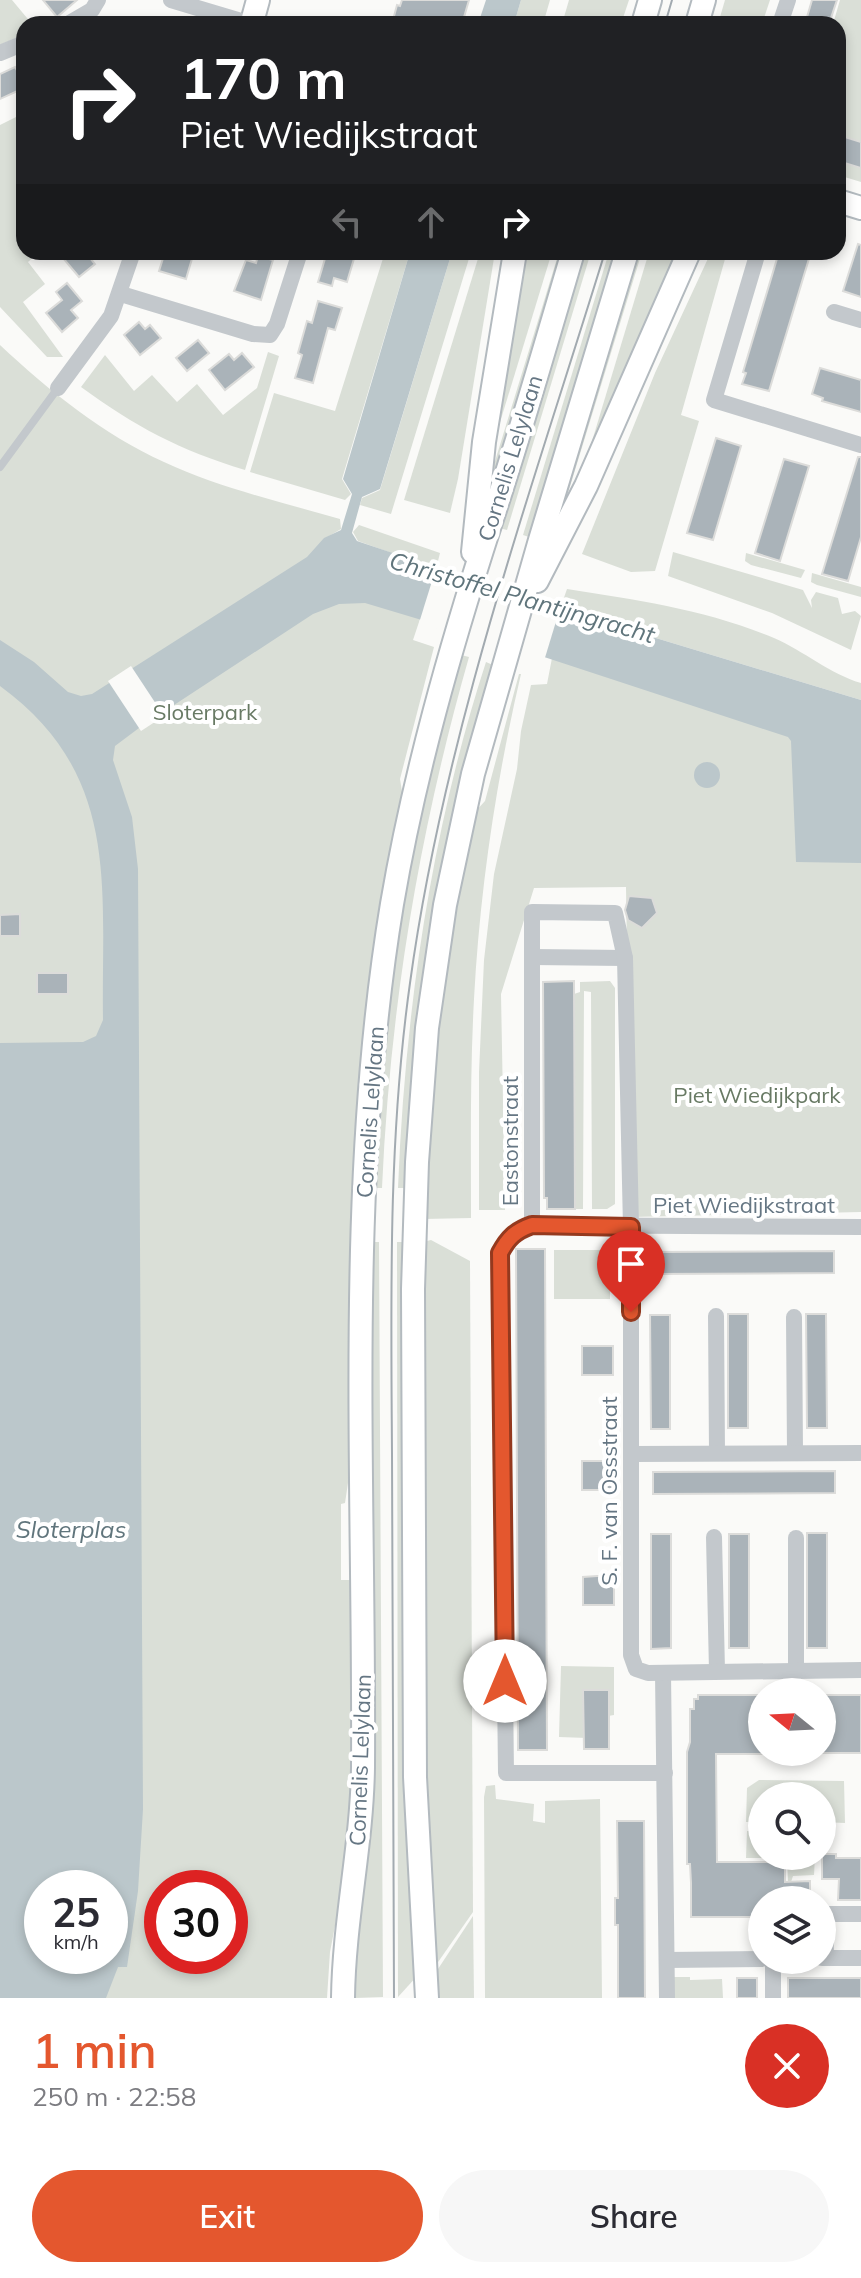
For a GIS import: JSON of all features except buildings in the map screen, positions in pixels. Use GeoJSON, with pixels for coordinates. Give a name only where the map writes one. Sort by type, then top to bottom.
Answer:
{"type":"FeatureCollection","features":[{"type":"Feature","properties":{"kind":"main road"},"geometry":{"type":"LineString","coordinates":[[482,522],[484,442],[514,260]]}},
{"type":"Feature","properties":{"kind":"main road","name":"Cornelis Lelylaan"},"geometry":{"type":"LineString","coordinates":[[343,1998],[346,1936],[362,1814],[362,1265],[368,1095],[393,900],[413,800],[449,651],[471,579],[482,522],[570,260]]}},
{"type":"Feature","properties":{"kind":"main road"},"geometry":{"type":"LineString","coordinates":[[427,1998],[415,1777],[413,1289],[417,1162],[427,1028],[445,905],[464,811],[519,613],[548,543],[625,260]]}},
{"type":"Feature","properties":{"kind":"main road"},"geometry":{"type":"LineString","coordinates":[[548,543],[586,486],[685,260]]}},
{"type":"Feature","properties":{"kind":"street"},"geometry":{"type":"LineString","coordinates":[[82,16],[92,10],[98,0]]}},
{"type":"Feature","properties":{"kind":"street"},"geometry":{"type":"LineString","coordinates":[[171,0],[228,16]]}},
{"type":"Feature","properties":{"kind":"street"},"geometry":{"type":"LineString","coordinates":[[58,388],[111,316],[131,260]]}},
{"type":"Feature","properties":{"kind":"street"},"geometry":{"type":"LineString","coordinates":[[121,294],[253,334],[270,335],[277,324],[297,260]]}},
{"type":"Feature","properties":{"kind":"street"},"geometry":{"type":"LineString","coordinates":[[756,260],[714,400],[861,445]]}},
{"type":"Feature","properties":{"kind":"street"},"geometry":{"type":"LineString","coordinates":[[834,312],[861,320]]}},
{"type":"Feature","properties":{"kind":"street","name":"Eastonstraat"},"geometry":{"type":"LineString","coordinates":[[625,958],[615,913],[532,912],[532,1225],[508,1238],[500,1253],[506,1773],[665,1773]]}},
{"type":"Feature","properties":{"kind":"street"},"geometry":{"type":"LineString","coordinates":[[532,957],[625,958]]}},
{"type":"Feature","properties":{"kind":"street","name":"S. F. van Ossstraat"},"geometry":{"type":"LineString","coordinates":[[625,958],[631,1227],[631,1655],[636,1669],[663,1673]]}},
{"type":"Feature","properties":{"kind":"street","name":"Piet Wiedijkstraat"},"geometry":{"type":"LineString","coordinates":[[532,1225],[861,1227]]}},
{"type":"Feature","properties":{"kind":"street"},"geometry":{"type":"LineString","coordinates":[[716,1316],[717,1453]]}},
{"type":"Feature","properties":{"kind":"street"},"geometry":{"type":"LineString","coordinates":[[794,1317],[795,1452]]}},
{"type":"Feature","properties":{"kind":"street"},"geometry":{"type":"LineString","coordinates":[[632,1454],[861,1453]]}},
{"type":"Feature","properties":{"kind":"street"},"geometry":{"type":"LineString","coordinates":[[714,1537],[717,1671]]}},
{"type":"Feature","properties":{"kind":"street"},"geometry":{"type":"LineString","coordinates":[[796,1538],[796,1671]]}},
{"type":"Feature","properties":{"kind":"street"},"geometry":{"type":"LineString","coordinates":[[667,1998],[663,1673],[861,1670]]}},
{"type":"Feature","properties":{"kind":"street"},"geometry":{"type":"LineString","coordinates":[[836,1914],[861,1914]]}},
{"type":"Feature","properties":{"kind":"street"},"geometry":{"type":"LineString","coordinates":[[836,1958],[861,1958]]}},
{"type":"Feature","properties":{"kind":"street"},"geometry":{"type":"LineString","coordinates":[[667,1960],[748,1959]]}},
{"type":"Feature","properties":{"kind":"street"},"geometry":{"type":"LineString","coordinates":[[773,1974],[773,1998]]}},
{"type":"Feature","properties":{"kind":"lane"},"geometry":{"type":"LineString","coordinates":[[0,467],[58,388]]}},
{"type":"Feature","properties":{"kind":"green space"},"geometry":{"type":"Polygon","coordinates":[[[0,0],[12,0],[25,16],[16,16],[16,38],[0,45],[0,0]]]}},
{"type":"Feature","properties":{"kind":"green space"},"geometry":{"type":"Polygon","coordinates":[[[521,0],[550,0],[545,16],[516,16],[521,0]]]}},
{"type":"Feature","properties":{"kind":"green space"},"geometry":{"type":"Polygon","coordinates":[[[569,0],[629,0],[624,16],[564,16],[569,0]]]}},
{"type":"Feature","properties":{"kind":"green space"},"geometry":{"type":"Polygon","coordinates":[[[725,0],[770,0],[765,16],[720,16],[725,0]]]}},
{"type":"Feature","properties":{"kind":"green space"},"geometry":{"type":"Polygon","coordinates":[[[840,0],[861,0],[861,182],[846,177],[846,16],[835,16],[840,0]]]}},
{"type":"Feature","properties":{"kind":"green space"},"geometry":{"type":"Polygon","coordinates":[[[16,117],[16,260],[30,260],[28,262],[45,284],[23,302],[63,357],[47,357],[0,307],[0,125],[16,117]]]}},
{"type":"Feature","properties":{"kind":"green space"},"geometry":{"type":"Polygon","coordinates":[[[382,260],[408,260],[342,479],[351,494],[345,500],[250,472],[274,393],[335,411],[382,260]]]}},
{"type":"Feature","properties":{"kind":"green space"},"geometry":{"type":"Polygon","coordinates":[[[450,260],[469,260],[391,514],[360,505],[362,498],[380,490],[450,260]]]}},
{"type":"Feature","properties":{"kind":"green space"},"geometry":{"type":"Polygon","coordinates":[[[478,260],[494,260],[450,513],[404,500],[478,260]]]}},
{"type":"Feature","properties":{"kind":"green space"},"geometry":{"type":"Polygon","coordinates":[[[519,260],[550,260],[494,442],[519,260]]]}},
{"type":"Feature","properties":{"kind":"green space"},"geometry":{"type":"Polygon","coordinates":[[[557,260],[561,260],[484,513],[492,471],[557,260]]]}},
{"type":"Feature","properties":{"kind":"green space"},"geometry":{"type":"Polygon","coordinates":[[[582,260],[589,260],[507,530],[499,528],[582,260]]]}},
{"type":"Feature","properties":{"kind":"green space"},"geometry":{"type":"Polygon","coordinates":[[[607,260],[616,260],[532,538],[523,535],[607,260]]]}},
{"type":"Feature","properties":{"kind":"green space"},"geometry":{"type":"Polygon","coordinates":[[[635,260],[640,260],[568,493],[569,501],[553,530],[635,260]]]}},
{"type":"Feature","properties":{"kind":"green space"},"geometry":{"type":"Polygon","coordinates":[[[647,260],[680,260],[583,471],[647,260]]]}},
{"type":"Feature","properties":{"kind":"green space"},"geometry":{"type":"Polygon","coordinates":[[[707,260],[725,260],[681,415],[699,421],[655,571],[631,572],[582,554],[655,373],[707,260]]]}},
{"type":"Feature","properties":{"kind":"green space","name":"Sloterpark"},"geometry":{"type":"Polygon","coordinates":[[[0,345],[78,410],[142,451],[207,479],[340,519],[341,529],[326,538],[420,619],[413,640],[434,647],[400,779],[403,798],[372,969],[359,1086],[353,1178],[352,1456],[345,1503],[341,1504],[341,1580],[352,1580],[353,1798],[344,1879],[330,1952],[327,1998],[0,1998],[0,345]]]}},
{"type":"Feature","properties":{"kind":"green space"},"geometry":{"type":"Polygon","coordinates":[[[268,352],[279,356],[245,470],[159,436],[81,387],[105,355],[134,391],[152,375],[177,402],[197,384],[223,415],[257,388],[268,352]]]}},
{"type":"Feature","properties":{"kind":"green space"},"geometry":{"type":"Polygon","coordinates":[[[359,525],[440,553],[436,569],[358,541],[353,532],[359,525]]]}},
{"type":"Feature","properties":{"kind":"green space"},"geometry":{"type":"Polygon","coordinates":[[[673,552],[803,590],[812,608],[811,600],[816,592],[838,598],[842,614],[855,611],[861,616],[851,650],[772,613],[668,576],[673,552]]]}},
{"type":"Feature","properties":{"kind":"green space"},"geometry":{"type":"Polygon","coordinates":[[[746,553],[805,570],[801,578],[751,565],[745,561],[746,553]]]}},
{"type":"Feature","properties":{"kind":"green space"},"geometry":{"type":"Polygon","coordinates":[[[812,573],[861,587],[861,597],[817,585],[811,582],[812,573]]]}},
{"type":"Feature","properties":{"kind":"green space"},"geometry":{"type":"Polygon","coordinates":[[[567,589],[672,607],[749,628],[785,643],[861,683],[861,700],[560,609],[567,589]]]}},
{"type":"Feature","properties":{"kind":"green space"},"geometry":{"type":"Polygon","coordinates":[[[461,655],[469,657],[435,788],[400,987],[382,1188],[372,1188],[392,966],[427,788],[461,655]]]}},
{"type":"Feature","properties":{"kind":"green space","name":"Piet Wiedijkpark"},"geometry":{"type":"Polygon","coordinates":[[[552,658],[807,739],[861,847],[861,1212],[631,1217],[626,887],[534,888],[501,994],[505,1210],[479,1210],[479,1072],[484,960],[494,874],[531,685],[547,684],[552,658]]]}},
{"type":"Feature","properties":{"kind":"green space"},"geometry":{"type":"Polygon","coordinates":[[[486,662],[493,665],[470,747],[413,1075],[406,1188],[398,1188],[407,1055],[424,922],[450,791],[486,662]]]}},
{"type":"Feature","properties":{"kind":"green space"},"geometry":{"type":"Polygon","coordinates":[[[519,674],[490,835],[480,917],[472,1054],[471,1218],[424,1219],[432,1077],[454,908],[475,812],[485,801],[519,674]]]}},
{"type":"Feature","properties":{"kind":"green space"},"geometry":{"type":"Polygon","coordinates":[[[610,981],[615,988],[615,1204],[607,1209],[592,1209],[591,992],[584,991],[583,1209],[575,1209],[574,994],[580,992],[580,982],[610,981]]]}},
{"type":"Feature","properties":{"kind":"green space"},"geometry":{"type":"Polygon","coordinates":[[[431,1240],[470,1261],[473,1912],[436,1965],[425,1800],[423,1242],[431,1240]]]}},
{"type":"Feature","properties":{"kind":"green space"},"geometry":{"type":"Polygon","coordinates":[[[371,1242],[379,1242],[383,1997],[355,1998],[358,1929],[372,1798],[371,1242]]]}},
{"type":"Feature","properties":{"kind":"green space"},"geometry":{"type":"Polygon","coordinates":[[[397,1242],[404,1242],[418,1975],[398,1997],[397,1242]]]}},
{"type":"Feature","properties":{"kind":"green space"},"geometry":{"type":"Polygon","coordinates":[[[554,1250],[610,1250],[610,1299],[554,1299],[554,1250]]]}},
{"type":"Feature","properties":{"kind":"green space"},"geometry":{"type":"Polygon","coordinates":[[[561,1666],[614,1667],[614,1715],[608,1716],[587,1738],[559,1737],[561,1666]]]}},
{"type":"Feature","properties":{"kind":"green space"},"geometry":{"type":"Polygon","coordinates":[[[844,1781],[845,1823],[836,1823],[836,1782],[756,1782],[844,1781]]]}},
{"type":"Feature","properties":{"kind":"green space"},"geometry":{"type":"Polygon","coordinates":[[[495,1785],[496,1799],[534,1804],[533,1821],[545,1823],[545,1801],[600,1799],[602,1998],[485,1998],[484,1797],[486,1786],[495,1785]]]}},
{"type":"Feature","properties":{"kind":"green space"},"geometry":{"type":"Polygon","coordinates":[[[747,1788],[748,1822],[746,1822],[747,1788]]]}},
{"type":"Feature","properties":{"kind":"green space"},"geometry":{"type":"Polygon","coordinates":[[[747,1831],[748,1831],[748,1858],[747,1831]]]}},
{"type":"Feature","properties":{"kind":"green space"},"geometry":{"type":"Polygon","coordinates":[[[788,1870],[814,1870],[814,1875],[793,1876],[788,1882],[788,1870]]]}},
{"type":"Feature","properties":{"kind":"green space"},"geometry":{"type":"Polygon","coordinates":[[[473,1916],[474,1998],[436,1998],[436,1972],[473,1916]]]}},
{"type":"Feature","properties":{"kind":"green space"},"geometry":{"type":"Polygon","coordinates":[[[673,1977],[722,1979],[723,1998],[673,1998],[673,1977]]]}},
{"type":"Feature","properties":{"kind":"water"},"geometry":{"type":"Polygon","coordinates":[[[486,0],[521,0],[516,16],[481,16],[486,0]]]}},
{"type":"Feature","properties":{"kind":"water","name":"Sloterplas"},"geometry":{"type":"Polygon","coordinates":[[[408,260],[450,260],[380,489],[362,497],[352,533],[357,541],[550,606],[861,700],[861,863],[796,862],[791,741],[788,737],[535,654],[365,603],[339,604],[313,614],[115,746],[113,760],[132,817],[138,869],[143,1809],[138,1891],[128,1960],[128,1870],[24,1870],[24,1974],[115,1974],[106,1998],[0,1998],[0,1043],[83,1042],[96,1036],[103,1020],[103,925],[102,880],[86,796],[67,757],[39,720],[0,686],[0,640],[34,662],[68,692],[81,696],[92,694],[307,557],[324,538],[341,530],[352,494],[343,479],[408,260]]]}},
{"type":"Feature","properties":{"kind":"water"},"geometry":{"type":"Polygon","coordinates":[[[707,762],[716,766],[720,775],[716,784],[707,788],[698,784],[694,775],[698,766],[707,762]]]}},
{"type":"Feature","properties":{"kind":"pier"},"geometry":{"type":"Polygon","coordinates":[[[437,565],[561,605],[544,661],[419,623],[437,565]]]}},
{"type":"Feature","properties":{"kind":"pier"},"geometry":{"type":"Polygon","coordinates":[[[131,666],[164,716],[141,731],[108,681],[131,666]]]}},
{"type":"Feature","properties":{"kind":"tram line"},"geometry":{"type":"LineString","coordinates":[[667,16],[672,0]]}},
{"type":"Feature","properties":{"kind":"tram line"},"geometry":{"type":"LineString","coordinates":[[394,1998],[391,1277],[394,1159],[410,983],[444,797],[467,706],[492,614],[602,260]]}},
{"type":"Feature","properties":{"kind":"route"},"geometry":{"type":"LineString","coordinates":[[505,1681],[500,1253],[508,1238],[532,1225],[631,1227],[631,1312]]}},
{"type":"Feature","properties":{"kind":"water label","name":"Christoffel Plantijngracht"},"geometry":{"type":"Point","coordinates":[522,598]}}]}
